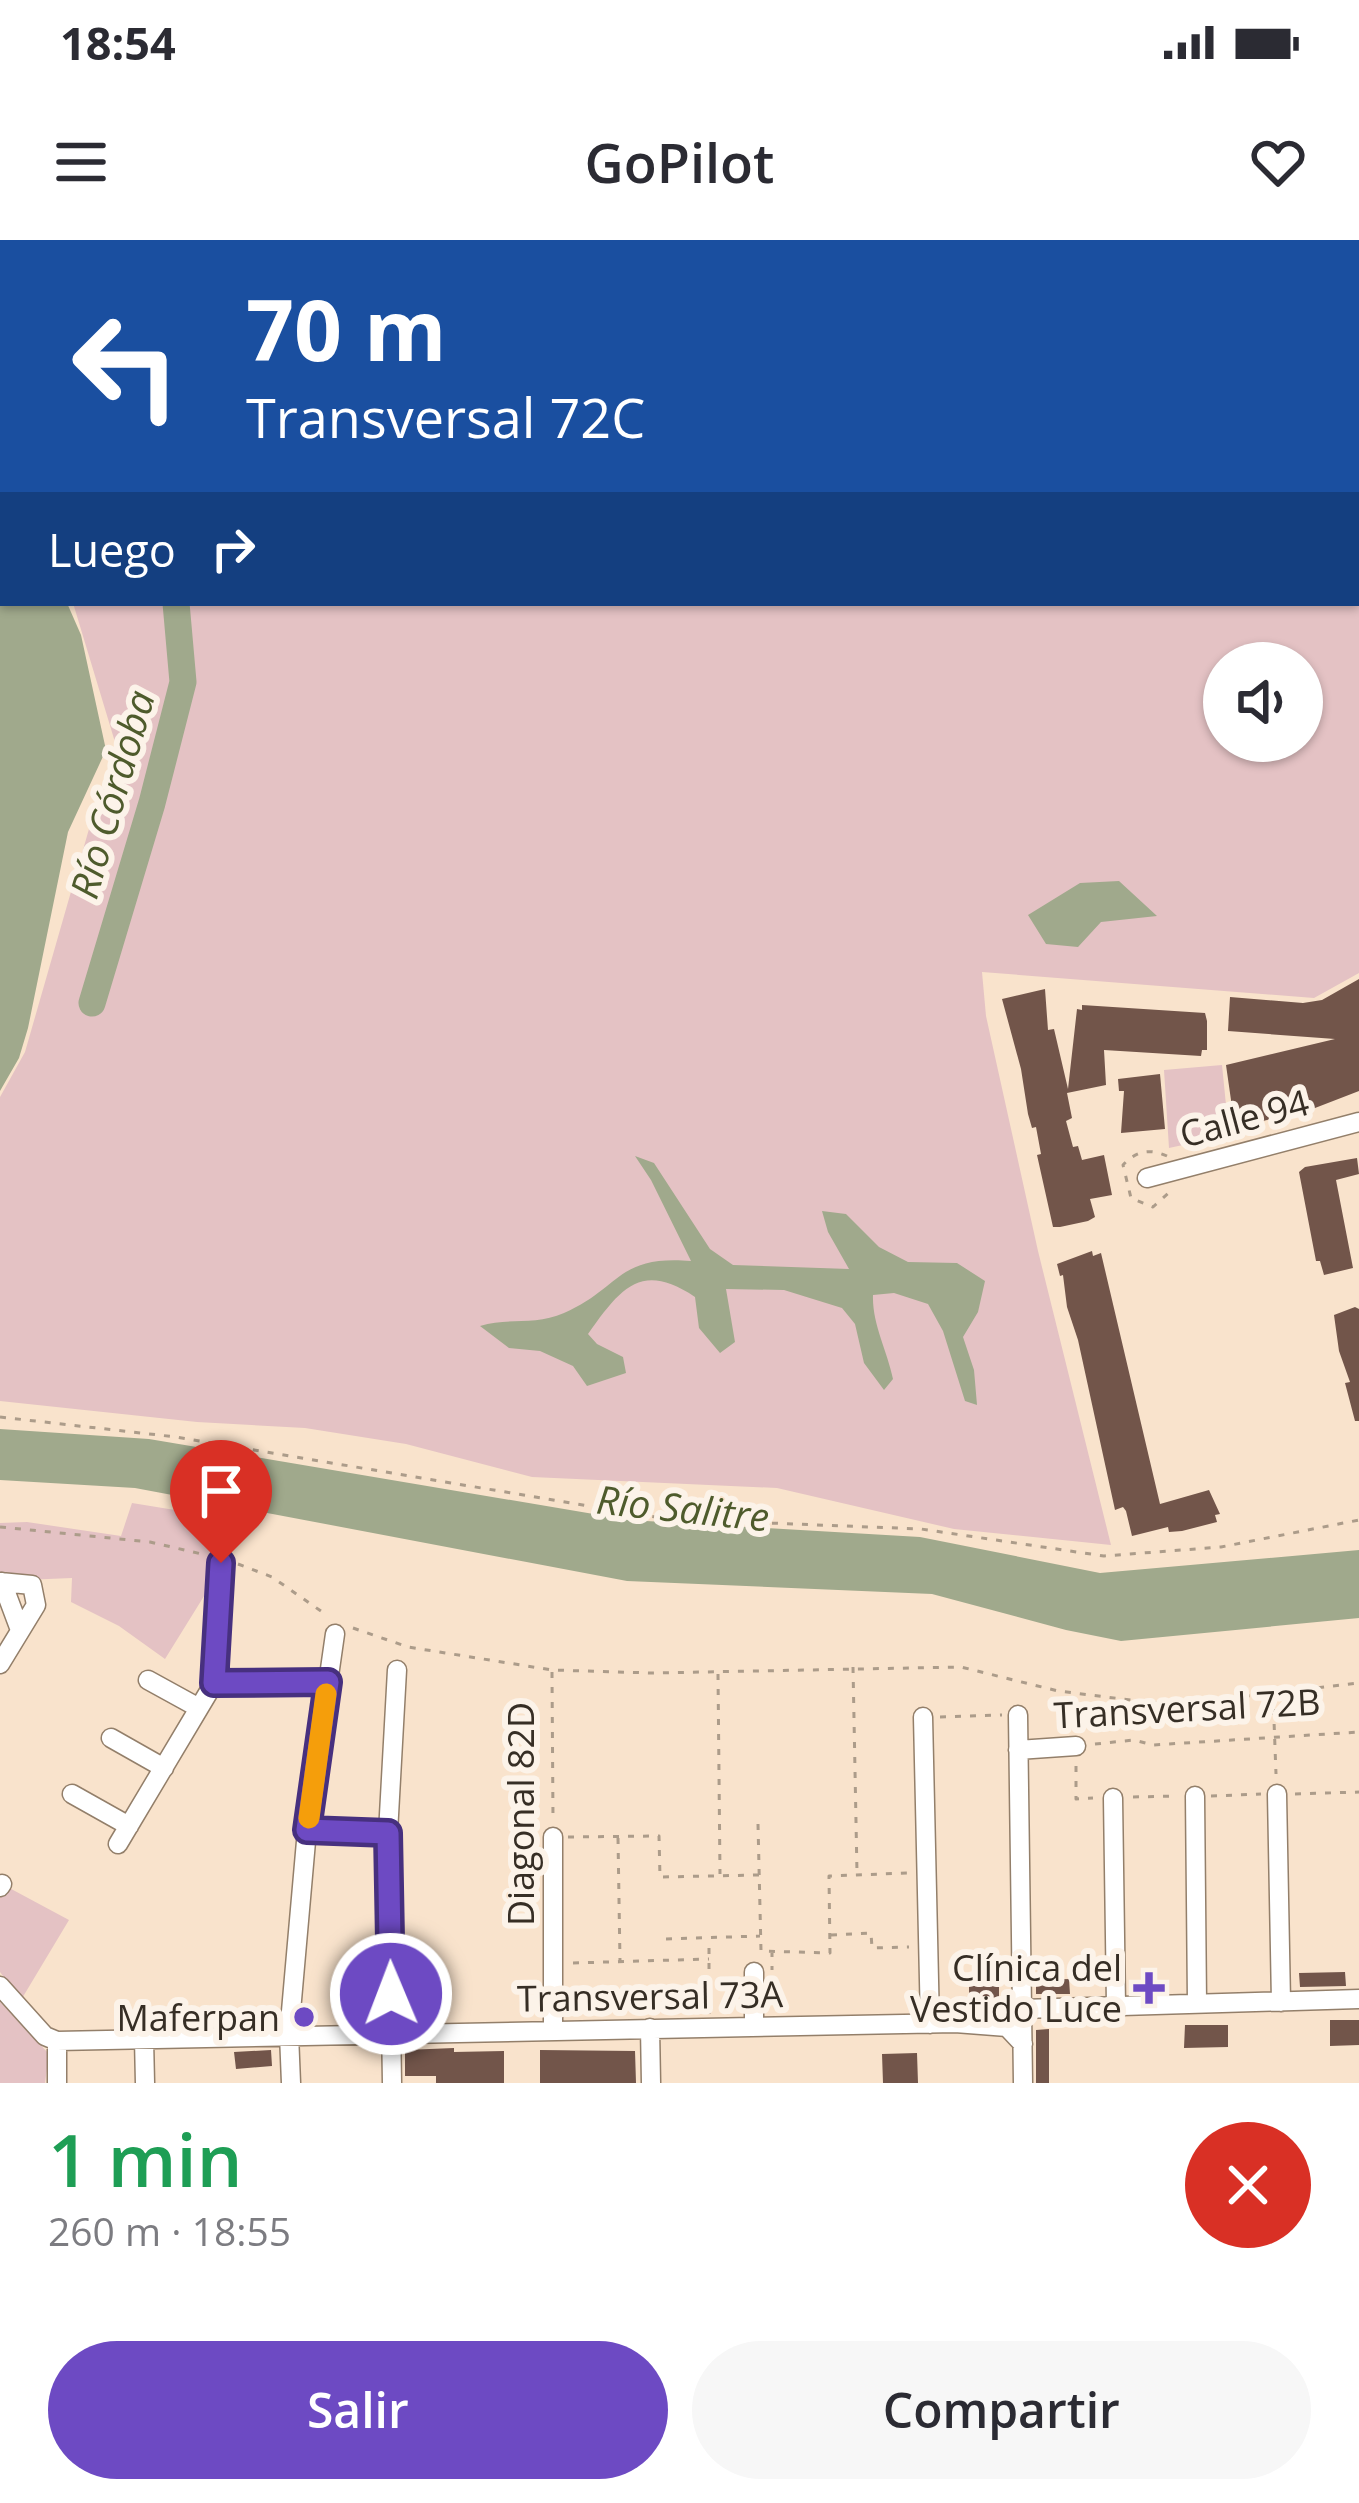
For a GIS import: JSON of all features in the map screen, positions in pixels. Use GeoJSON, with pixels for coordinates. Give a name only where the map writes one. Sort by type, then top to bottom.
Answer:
{"type":"FeatureCollection","features":[{"type":"Feature","properties":{"kind":"street","name":"Calle 94"},"geometry":{"type":"LineString","coordinates":[[1147,1178],[1359,1122]]}},
{"type":"Feature","properties":{"kind":"street"},"geometry":{"type":"LineString","coordinates":[[118,1844],[214,1683],[221,1563]]}},
{"type":"Feature","properties":{"kind":"street"},"geometry":{"type":"LineString","coordinates":[[0,1664],[35,1607],[32,1585],[1,1582],[20,1630]]}},
{"type":"Feature","properties":{"kind":"street"},"geometry":{"type":"LineString","coordinates":[[291,2083],[289,2034],[307,1830],[335,1634]]}},
{"type":"Feature","properties":{"kind":"street"},"geometry":{"type":"LineString","coordinates":[[392,2083],[388,1833],[397,1670]]}},
{"type":"Feature","properties":{"kind":"street"},"geometry":{"type":"LineString","coordinates":[[148,1680],[199,1708]]}},
{"type":"Feature","properties":{"kind":"street"},"geometry":{"type":"LineString","coordinates":[[214,1683],[328,1682]]}},
{"type":"Feature","properties":{"kind":"street"},"geometry":{"type":"LineString","coordinates":[[1018,1715],[1023,2083]]}},
{"type":"Feature","properties":{"kind":"street"},"geometry":{"type":"LineString","coordinates":[[923,1717],[930,2024]]}},
{"type":"Feature","properties":{"kind":"street"},"geometry":{"type":"LineString","coordinates":[[111,1738],[164,1768]]}},
{"type":"Feature","properties":{"kind":"street","name":"Transversal 72B"},"geometry":{"type":"LineString","coordinates":[[1018,1750],[1076,1746]]}},
{"type":"Feature","properties":{"kind":"street"},"geometry":{"type":"LineString","coordinates":[[72,1793],[129,1826]]}},
{"type":"Feature","properties":{"kind":"street"},"geometry":{"type":"LineString","coordinates":[[1277,1794],[1281,2002]]}},
{"type":"Feature","properties":{"kind":"street"},"geometry":{"type":"LineString","coordinates":[[1195,1796],[1197,2003]]}},
{"type":"Feature","properties":{"kind":"street"},"geometry":{"type":"LineString","coordinates":[[1113,1798],[1116,2006]]}},
{"type":"Feature","properties":{"kind":"street"},"geometry":{"type":"LineString","coordinates":[[307,1830],[388,1833]]}},
{"type":"Feature","properties":{"kind":"street","name":"Diagonal 82D"},"geometry":{"type":"LineString","coordinates":[[553,1837],[553,2030]]}},
{"type":"Feature","properties":{"kind":"street"},"geometry":{"type":"LineString","coordinates":[[754,1972],[754,2026]]}},
{"type":"Feature","properties":{"kind":"street"},"geometry":{"type":"LineString","coordinates":[[0,1986],[45,2036],[57,2042],[62,2082]]}},
{"type":"Feature","properties":{"kind":"street","name":"Transversal 73A"},"geometry":{"type":"LineString","coordinates":[[956,2023],[1022,2009],[1359,2000]]}},
{"type":"Feature","properties":{"kind":"street","name":"Transversal 73A"},"geometry":{"type":"LineString","coordinates":[[57,2042],[956,2023],[1007,2027],[1023,2044]]}},
{"type":"Feature","properties":{"kind":"street"},"geometry":{"type":"LineString","coordinates":[[650,2028],[651,2083]]}},
{"type":"Feature","properties":{"kind":"street"},"geometry":{"type":"LineString","coordinates":[[144,2039],[145,2083]]}},
{"type":"Feature","properties":{"kind":"path"},"geometry":{"type":"LineString","coordinates":[[0,1417],[176,1437],[667,1519],[921,1529],[1104,1556],[1221,1547],[1359,1520]]}},
{"type":"Feature","properties":{"kind":"path"},"geometry":{"type":"LineString","coordinates":[[0,1527],[150,1542],[222,1558],[272,1577],[338,1622],[408,1647],[552,1670],[962,1667],[1058,1691],[1171,1705],[1359,1683]]}},
{"type":"Feature","properties":{"kind":"path"},"geometry":{"type":"LineString","coordinates":[[853,1667],[857,1875]]}},
{"type":"Feature","properties":{"kind":"path","name":"Diagonal 82D"},"geometry":{"type":"LineString","coordinates":[[552,1670],[553,1837]]}},
{"type":"Feature","properties":{"kind":"path"},"geometry":{"type":"LineString","coordinates":[[718,1671],[721,1876]]}},
{"type":"Feature","properties":{"kind":"path"},"geometry":{"type":"LineString","coordinates":[[1274,1693],[1277,1794]]}},
{"type":"Feature","properties":{"kind":"path"},"geometry":{"type":"LineString","coordinates":[[923,1717],[1018,1715]]}},
{"type":"Feature","properties":{"kind":"path","name":"Transversal 72B"},"geometry":{"type":"LineString","coordinates":[[1076,1746],[1359,1732]]}},
{"type":"Feature","properties":{"kind":"path"},"geometry":{"type":"LineString","coordinates":[[1076,1746],[1076,1799],[1359,1792]]}},
{"type":"Feature","properties":{"kind":"path"},"geometry":{"type":"LineString","coordinates":[[758,1824],[761,1951],[830,1953],[830,1876],[927,1872]]}},
{"type":"Feature","properties":{"kind":"path"},"geometry":{"type":"LineString","coordinates":[[618,1836],[620,1962]]}},
{"type":"Feature","properties":{"kind":"path"},"geometry":{"type":"LineString","coordinates":[[553,1837],[658,1836],[660,1877],[759,1875]]}},
{"type":"Feature","properties":{"kind":"path"},"geometry":{"type":"LineString","coordinates":[[830,1935],[872,1933],[872,1948],[929,1946]]}},
{"type":"Feature","properties":{"kind":"path"},"geometry":{"type":"LineString","coordinates":[[666,1939],[761,1936]]}},
{"type":"Feature","properties":{"kind":"path"},"geometry":{"type":"LineString","coordinates":[[709,1938],[709,2027]]}},
{"type":"Feature","properties":{"kind":"path"},"geometry":{"type":"LineString","coordinates":[[553,1964],[709,1959]]}},
{"type":"Feature","properties":{"kind":"shaded area"},"geometry":{"type":"Polygon","coordinates":[[[0,606],[68,606],[81,635],[106,750],[68,832],[28,1028],[19,1058],[0,1091],[0,606]]]}},
{"type":"Feature","properties":{"kind":"shaded area"},"geometry":{"type":"Polygon","coordinates":[[[74,606],[1359,606],[1359,973],[1314,998],[982,972],[986,1016],[1038,1251],[1111,1545],[954,1529],[777,1488],[532,1477],[406,1444],[305,1428],[0,1401],[0,1097],[25,1052],[93,815],[118,752],[74,606]]]}},
{"type":"Feature","properties":{"kind":"shaded area"},"geometry":{"type":"Polygon","coordinates":[[[1119,881],[1157,916],[1101,922],[1078,947],[1046,944],[1028,915],[1080,883],[1119,881]]]}},
{"type":"Feature","properties":{"kind":"shaded area"},"geometry":{"type":"Polygon","coordinates":[[[1222,1065],[1229,1135],[1169,1148],[1164,1070],[1222,1065]]]}},
{"type":"Feature","properties":{"kind":"shaded area"},"geometry":{"type":"Polygon","coordinates":[[[635,1156],[654,1163],[710,1249],[733,1265],[849,1269],[822,1211],[846,1214],[879,1247],[908,1262],[957,1263],[985,1281],[978,1312],[963,1337],[974,1370],[977,1405],[965,1401],[943,1331],[928,1304],[894,1293],[873,1295],[893,1379],[884,1390],[864,1363],[855,1324],[842,1308],[784,1290],[726,1289],[735,1342],[720,1353],[699,1328],[695,1297],[660,1281],[634,1285],[611,1304],[588,1334],[623,1357],[626,1373],[587,1386],[573,1366],[540,1351],[509,1348],[480,1326],[553,1317],[583,1303],[633,1268],[666,1260],[691,1261],[635,1156]]]}},
{"type":"Feature","properties":{"kind":"shaded area"},"geometry":{"type":"Polygon","coordinates":[[[0,1429],[149,1439],[629,1520],[920,1537],[1100,1573],[1359,1550],[1359,1618],[1121,1641],[932,1594],[627,1581],[135,1488],[0,1480],[0,1429]]]}},
{"type":"Feature","properties":{"kind":"shaded area"},"geometry":{"type":"Polygon","coordinates":[[[132,1503],[230,1519],[214,1580],[165,1659],[119,1626],[71,1602],[72,1578],[0,1581],[0,1523],[27,1522],[121,1536],[132,1503]]]}},
{"type":"Feature","properties":{"kind":"shaded area"},"geometry":{"type":"Polygon","coordinates":[[[0,1883],[69,1920],[21,2000],[0,1972],[0,1883]]]}},
{"type":"Feature","properties":{"kind":"shaded area"},"geometry":{"type":"Polygon","coordinates":[[[0,2002],[49,2054],[45,2083],[0,2083],[0,2002]]]}},
{"type":"Feature","properties":{"kind":"building"},"geometry":{"type":"Polygon","coordinates":[[[1359,979],[1359,1091],[1315,1108],[1235,1128],[1226,1065],[1335,1039],[1228,1031],[1230,997],[1303,1003],[1322,1000],[1359,979]]]}},
{"type":"Feature","properties":{"kind":"building"},"geometry":{"type":"Polygon","coordinates":[[[1045,989],[1048,1030],[1054,1029],[1068,1089],[1077,1009],[1082,1010],[1082,1005],[1205,1013],[1207,1021],[1207,1050],[1201,1056],[1104,1050],[1106,1085],[1067,1093],[1072,1118],[1066,1121],[1073,1147],[1078,1146],[1082,1160],[1104,1155],[1112,1195],[1090,1199],[1095,1217],[1060,1227],[1053,1227],[1037,1155],[1041,1154],[1036,1127],[1032,1128],[1028,1114],[1002,999],[1045,989]]]}},
{"type":"Feature","properties":{"kind":"building"},"geometry":{"type":"Polygon","coordinates":[[[1160,1074],[1165,1129],[1121,1133],[1124,1091],[1119,1091],[1118,1079],[1160,1074]]]}},
{"type":"Feature","properties":{"kind":"building"},"geometry":{"type":"Polygon","coordinates":[[[1357,1158],[1359,1174],[1336,1180],[1353,1268],[1324,1275],[1316,1261],[1299,1172],[1357,1158]]]}},
{"type":"Feature","properties":{"kind":"building"},"geometry":{"type":"Polygon","coordinates":[[[1092,1251],[1093,1256],[1101,1253],[1160,1504],[1209,1490],[1220,1514],[1215,1515],[1217,1522],[1132,1536],[1126,1511],[1123,1507],[1115,1510],[1057,1264],[1092,1251]]]}},
{"type":"Feature","properties":{"kind":"building"},"geometry":{"type":"Polygon","coordinates":[[[1359,1309],[1359,1421],[1355,1421],[1345,1383],[1350,1382],[1334,1315],[1359,1309]]]}},
{"type":"Feature","properties":{"kind":"building"},"geometry":{"type":"Polygon","coordinates":[[[1345,1972],[1346,1986],[1300,1987],[1299,1973],[1345,1972]]]}},
{"type":"Feature","properties":{"kind":"building"},"geometry":{"type":"Polygon","coordinates":[[[1069,1979],[1070,1994],[1036,1994],[1036,1980],[1069,1979]]]}},
{"type":"Feature","properties":{"kind":"building"},"geometry":{"type":"Polygon","coordinates":[[[969,1984],[999,1984],[999,1999],[969,1999],[969,1984]]]}},
{"type":"Feature","properties":{"kind":"building"},"geometry":{"type":"Polygon","coordinates":[[[355,1988],[375,1988],[375,2021],[355,2021],[355,1988]]]}},
{"type":"Feature","properties":{"kind":"building"},"geometry":{"type":"Polygon","coordinates":[[[1330,2020],[1359,2020],[1359,2045],[1330,2046],[1330,2020]]]}},
{"type":"Feature","properties":{"kind":"building"},"geometry":{"type":"Polygon","coordinates":[[[1185,2025],[1228,2025],[1228,2047],[1184,2048],[1185,2025]]]}},
{"type":"Feature","properties":{"kind":"building"},"geometry":{"type":"Polygon","coordinates":[[[1049,2029],[1049,2083],[1036,2083],[1036,2030],[1049,2029]]]}},
{"type":"Feature","properties":{"kind":"building"},"geometry":{"type":"Polygon","coordinates":[[[454,2048],[454,2052],[504,2051],[504,2083],[436,2083],[436,2076],[405,2076],[405,2050],[454,2048]]]}},
{"type":"Feature","properties":{"kind":"building"},"geometry":{"type":"Polygon","coordinates":[[[271,2050],[272,2066],[236,2069],[234,2052],[271,2050]]]}},
{"type":"Feature","properties":{"kind":"building"},"geometry":{"type":"Polygon","coordinates":[[[540,2050],[635,2051],[636,2083],[540,2083],[540,2050]]]}},
{"type":"Feature","properties":{"kind":"building"},"geometry":{"type":"Polygon","coordinates":[[[917,2053],[918,2083],[883,2083],[882,2054],[917,2053]]]}},
{"type":"Feature","properties":{"kind":"waterway","name":"Río Córdoba"},"geometry":{"type":"LineString","coordinates":[[92,1003],[183,682],[176,606]]}},
{"type":"Feature","properties":{"kind":"slow traffic"},"geometry":{"type":"LineString","coordinates":[[309,1818],[326,1694]]}},
{"type":"Feature","properties":{"kind":"place","name":"Clínica del Vestido Luce"},"geometry":{"type":"Point","coordinates":[1149,1988]}},
{"type":"Feature","properties":{"kind":"place","name":"Maferpan"},"geometry":{"type":"Point","coordinates":[304,2017]}},
{"type":"Feature","properties":{"kind":"route"},"geometry":{"type":"LineString","coordinates":[[221,1563],[214,1683],[328,1682],[307,1830],[388,1833],[391,1994]]}},
{"type":"Feature","properties":{"kind":"water label","name":"Río Salitre"},"geometry":{"type":"Point","coordinates":[683,1507]}}]}
